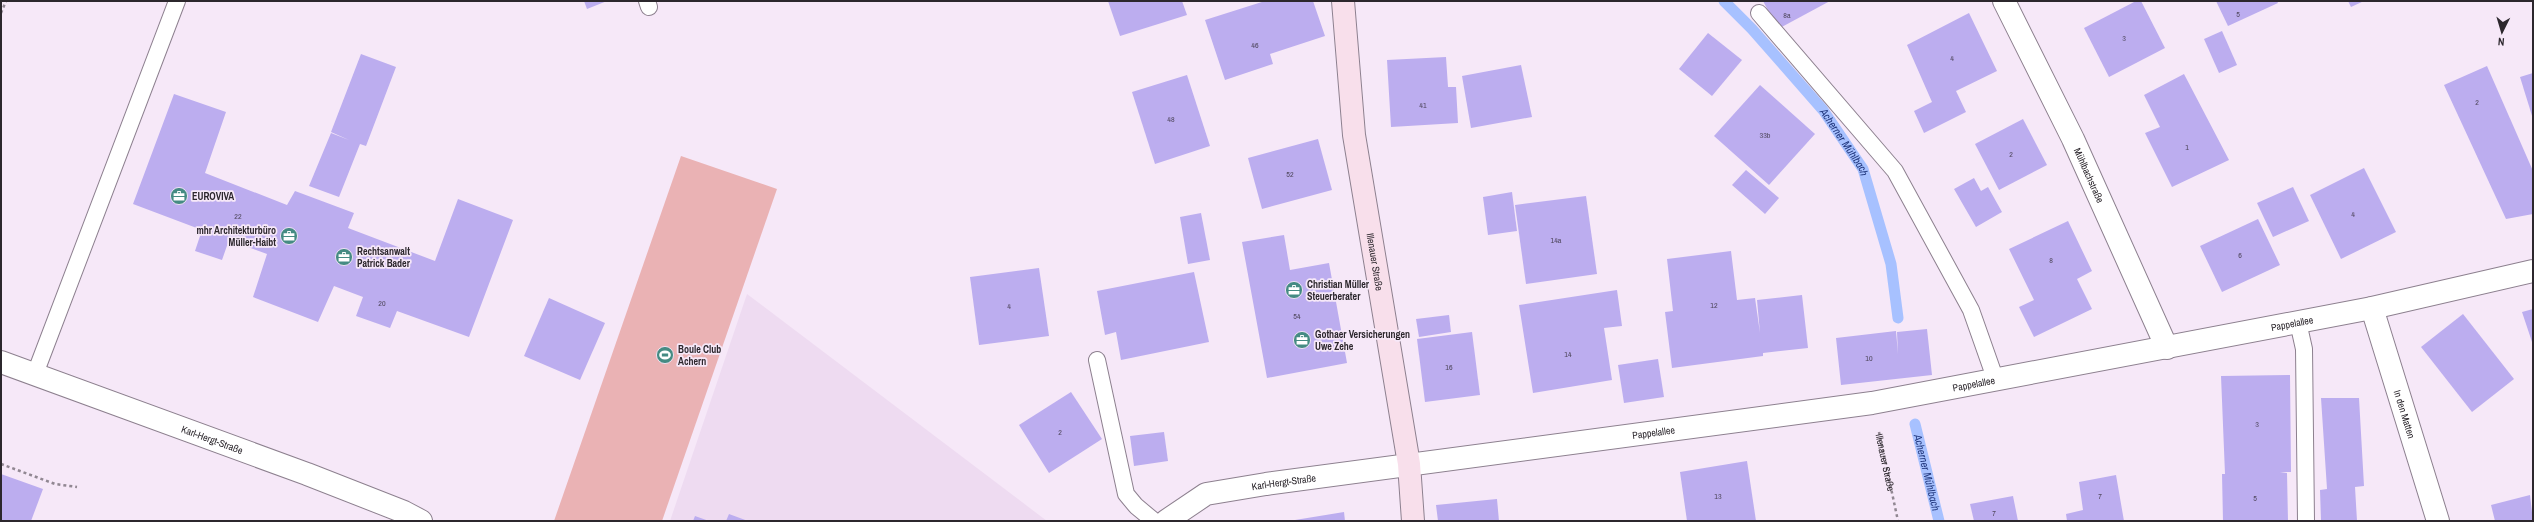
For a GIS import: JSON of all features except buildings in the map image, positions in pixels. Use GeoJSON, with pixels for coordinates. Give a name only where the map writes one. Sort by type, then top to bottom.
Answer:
{"type":"FeatureCollection","features":[{"type":"Feature","properties":{"kind":"main road","name":"Illenauer Straße"},"geometry":{"type":"LineString","coordinates":[[1343,1],[1354,135],[1409,464],[1414,521]]}},
{"type":"Feature","properties":{"kind":"street","name":"Mühlbachstraße"},"geometry":{"type":"LineString","coordinates":[[2008,2],[2073,139],[2167,348]]}},
{"type":"Feature","properties":{"kind":"street","name":"Pappelallee"},"geometry":{"type":"LineString","coordinates":[[1409,464],[1872,403],[1996,378],[2167,348],[2372,308],[2533,271]]}},
{"type":"Feature","properties":{"kind":"street","name":"In den Matten"},"geometry":{"type":"LineString","coordinates":[[2372,308],[2438,521]]}},
{"type":"Feature","properties":{"kind":"street","name":"Karl-Hergt-Straße"},"geometry":{"type":"LineString","coordinates":[[1,362],[307,474],[404,512],[421,521]]}},
{"type":"Feature","properties":{"kind":"street","name":"Karl-Hergt-Straße"},"geometry":{"type":"LineString","coordinates":[[1166,521],[1206,494],[1409,464]]}},
{"type":"Feature","properties":{"kind":"lane"},"geometry":{"type":"LineString","coordinates":[[35,374],[178,1]]}},
{"type":"Feature","properties":{"kind":"lane"},"geometry":{"type":"LineString","coordinates":[[1759,13],[1895,171],[1971,310],[1996,378]]}},
{"type":"Feature","properties":{"kind":"lane"},"geometry":{"type":"LineString","coordinates":[[2298,322],[2304,349],[2306,521]]}},
{"type":"Feature","properties":{"kind":"lane"},"geometry":{"type":"LineString","coordinates":[[1097,360],[1126,494],[1136,506],[1154,521]]}},
{"type":"Feature","properties":{"kind":"path"},"geometry":{"type":"LineString","coordinates":[[1,13],[6,1]]}},
{"type":"Feature","properties":{"kind":"path","name":"Illenauer Straße"},"geometry":{"type":"LineString","coordinates":[[1872,403],[1898,521]]}},
{"type":"Feature","properties":{"kind":"path"},"geometry":{"type":"LineString","coordinates":[[1,464],[55,484],[77,487]]}},
{"type":"Feature","properties":{"kind":"shaded area","name":"Boule Club Achern"},"geometry":{"type":"Polygon","coordinates":[[[681,156],[777,189],[662,521],[554,521],[681,156]]]}},
{"type":"Feature","properties":{"kind":"shaded area"},"geometry":{"type":"Polygon","coordinates":[[[747,294],[1047,521],[670,521],[747,294]]]}},
{"type":"Feature","properties":{"kind":"waterway","name":"Acherner Mühlbach"},"geometry":{"type":"LineString","coordinates":[[1724,1],[1752,29],[1823,110],[1863,169],[1891,264],[1898,318]]}},
{"type":"Feature","properties":{"kind":"waterway","name":"Acherner Mühlbach"},"geometry":{"type":"LineString","coordinates":[[1915,424],[1939,521]]}},
{"type":"Feature","properties":{"kind":"place","name":"EUROVIVA"},"geometry":{"type":"Point","coordinates":[179,196]}},
{"type":"Feature","properties":{"kind":"place","name":"mhr Architekturbüro Müller-Haibt"},"geometry":{"type":"Point","coordinates":[289,236]}},
{"type":"Feature","properties":{"kind":"place","name":"Rechtsanwalt Patrick Bader"},"geometry":{"type":"Point","coordinates":[344,257]}},
{"type":"Feature","properties":{"kind":"place","name":"Christian Müller Steuerberater"},"geometry":{"type":"Point","coordinates":[1294,290]}},
{"type":"Feature","properties":{"kind":"place","name":"Gothaer Versicherungen Uwe Zehe"},"geometry":{"type":"Point","coordinates":[1302,340]}},
{"type":"Feature","properties":{"kind":"place","name":"Boule Club Achern"},"geometry":{"type":"Point","coordinates":[665,355]}}]}
